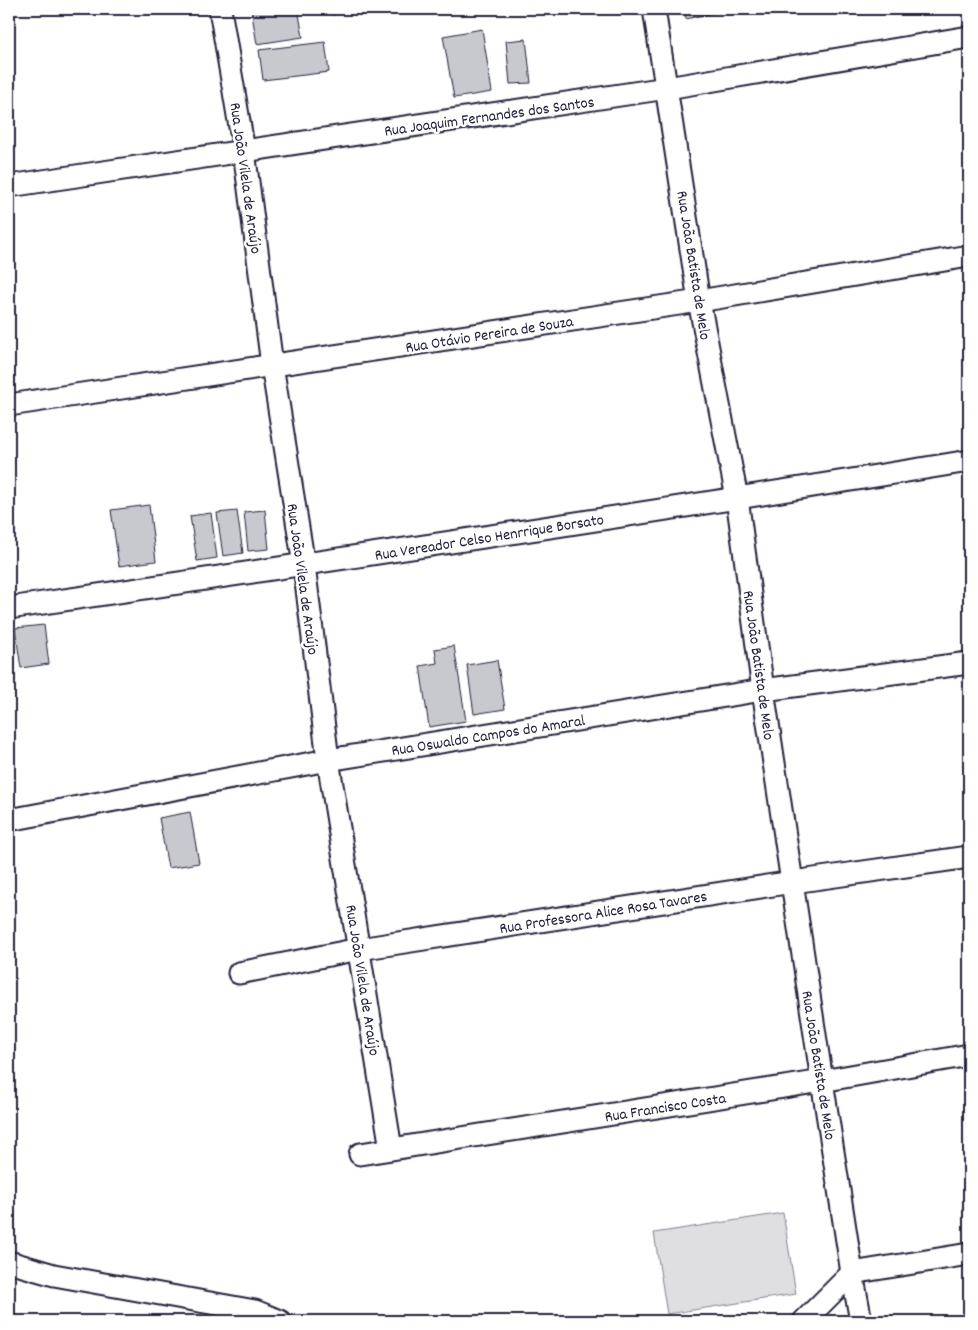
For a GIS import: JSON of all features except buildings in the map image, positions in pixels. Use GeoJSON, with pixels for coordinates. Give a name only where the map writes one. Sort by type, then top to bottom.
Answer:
{"type":"FeatureCollection","features":[{"type":"Feature","properties":{"kind":"street","name":"Rua João Vilela de Araújo"},"geometry":{"type":"LineString","coordinates":[[220,9],[244,151],[272,365],[304,565],[328,760],[391,1149]]}},
{"type":"Feature","properties":{"kind":"street","name":"Rua João Batista de Melo"},"geometry":{"type":"LineString","coordinates":[[654,9],[700,301],[737,498],[763,690],[822,1081],[861,1321]]}},
{"type":"Feature","properties":{"kind":"street","name":"Rua Joaquim Fernandes dos Santos"},"geometry":{"type":"LineString","coordinates":[[9,186],[667,88],[969,37]]}},
{"type":"Feature","properties":{"kind":"street","name":"Rua Otávio Pereira de Souza"},"geometry":{"type":"LineString","coordinates":[[9,405],[700,301],[969,256]]}},
{"type":"Feature","properties":{"kind":"street","name":"Rua Vereador Celso Henrrique Borsato"},"geometry":{"type":"LineString","coordinates":[[9,608],[304,565],[969,461]]}},
{"type":"Feature","properties":{"kind":"street","name":"Rua Oswaldo Campos do Amaral"},"geometry":{"type":"LineString","coordinates":[[9,820],[328,760],[763,690],[969,663]]}},
{"type":"Feature","properties":{"kind":"street","name":"Rua Professora Alice Rosa Tavares"},"geometry":{"type":"LineString","coordinates":[[239,972],[359,949],[793,882],[969,857]]}},
{"type":"Feature","properties":{"kind":"street","name":"Rua Francisco Costa"},"geometry":{"type":"LineString","coordinates":[[360,1154],[822,1081],[969,1055]]}},
{"type":"Feature","properties":{"kind":"street"},"geometry":{"type":"LineString","coordinates":[[804,1321],[852,1272],[969,1254]]}},
{"type":"Feature","properties":{"kind":"street"},"geometry":{"type":"LineString","coordinates":[[9,1262],[54,1275],[255,1311],[280,1321]]}},
{"type":"Feature","properties":{"kind":"shaded area"},"geometry":{"type":"Polygon","coordinates":[[[783,1213],[796,1294],[667,1314],[654,1233],[783,1213]]]}}]}
